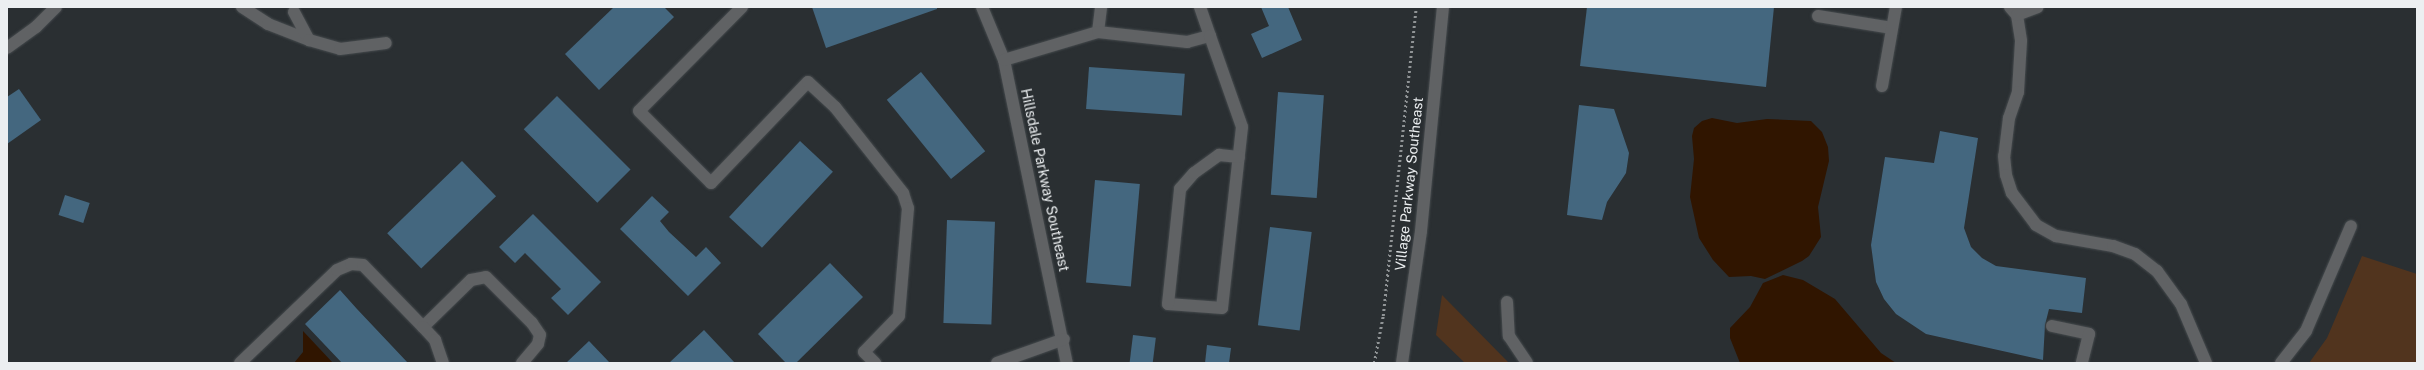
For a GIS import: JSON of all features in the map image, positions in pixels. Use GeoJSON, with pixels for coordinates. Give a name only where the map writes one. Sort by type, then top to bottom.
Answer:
{"type":"FeatureCollection","features":[{"type":"Feature","properties":{"kind":"street"},"geometry":{"type":"LineString","coordinates":[[7,48],[36,27],[56,7]]}},
{"type":"Feature","properties":{"kind":"street"},"geometry":{"type":"LineString","coordinates":[[242,7],[268,24],[308,40],[340,49],[386,43]]}},
{"type":"Feature","properties":{"kind":"street"},"geometry":{"type":"LineString","coordinates":[[742,7],[639,111],[711,182],[808,82],[835,107],[903,193],[908,208],[899,316],[864,352],[876,363]]}},
{"type":"Feature","properties":{"kind":"street","name":"Hillsdale Parkway Southeast"},"geometry":{"type":"LineString","coordinates":[[982,7],[1004,60],[1064,339],[1067,363]]}},
{"type":"Feature","properties":{"kind":"street"},"geometry":{"type":"LineString","coordinates":[[1098,32],[1101,7]]}},
{"type":"Feature","properties":{"kind":"street"},"geometry":{"type":"LineString","coordinates":[[1200,7],[1242,127],[1239,157],[1222,308],[1168,304],[1180,189],[1194,173],[1219,155],[1239,157]]}},
{"type":"Feature","properties":{"kind":"street","name":"Village Parkway Southeast"},"geometry":{"type":"LineString","coordinates":[[1402,363],[1421,231],[1443,7]]}},
{"type":"Feature","properties":{"kind":"street"},"geometry":{"type":"LineString","coordinates":[[1882,86],[1896,7]]}},
{"type":"Feature","properties":{"kind":"street"},"geometry":{"type":"LineString","coordinates":[[2038,7],[2013,11],[2021,41],[2020,72],[2018,92],[2008,118],[2004,156],[2006,175],[2012,194],[2036,225],[2056,236],[2113,246],[2135,254],[2157,271],[2181,304],[2206,363]]}},
{"type":"Feature","properties":{"kind":"street"},"geometry":{"type":"LineString","coordinates":[[294,12],[308,40]]}},
{"type":"Feature","properties":{"kind":"street"},"geometry":{"type":"LineString","coordinates":[[1818,16],[1892,28]]}},
{"type":"Feature","properties":{"kind":"street"},"geometry":{"type":"LineString","coordinates":[[1004,60],[1098,32],[1187,42],[1210,36]]}},
{"type":"Feature","properties":{"kind":"street"},"geometry":{"type":"LineString","coordinates":[[2281,363],[2306,331],[2351,226]]}},
{"type":"Feature","properties":{"kind":"street"},"geometry":{"type":"LineString","coordinates":[[240,363],[337,270],[351,264],[363,265],[423,327],[435,340],[444,363]]}},
{"type":"Feature","properties":{"kind":"street"},"geometry":{"type":"LineString","coordinates":[[423,327],[471,280],[486,277],[532,323],[540,335],[538,344],[522,363]]}},
{"type":"Feature","properties":{"kind":"street"},"geometry":{"type":"LineString","coordinates":[[1507,302],[1510,336],[1527,363]]}},
{"type":"Feature","properties":{"kind":"street"},"geometry":{"type":"LineString","coordinates":[[2052,326],[2089,334],[2082,363]]}},
{"type":"Feature","properties":{"kind":"street"},"geometry":{"type":"LineString","coordinates":[[997,363],[1064,339]]}},
{"type":"Feature","properties":{"kind":"path"},"geometry":{"type":"LineString","coordinates":[[1374,363],[1383,316],[1416,7]]}},
{"type":"Feature","properties":{"kind":"shaded area"},"geometry":{"type":"Polygon","coordinates":[[[1712,118],[1737,123],[1767,119],[1811,121],[1822,132],[1828,147],[1829,161],[1818,207],[1821,237],[1809,256],[1765,279],[1751,276],[1729,277],[1713,260],[1699,238],[1690,197],[1694,159],[1692,136],[1694,128],[1702,121],[1712,118]]]}},
{"type":"Feature","properties":{"kind":"shaded area"},"geometry":{"type":"Polygon","coordinates":[[[2362,256],[2417,274],[2417,363],[2309,363],[2327,338],[2362,256]]]}},
{"type":"Feature","properties":{"kind":"shaded area"},"geometry":{"type":"Polygon","coordinates":[[[1783,275],[1803,280],[1835,299],[1881,353],[1896,363],[1740,363],[1730,338],[1730,328],[1750,307],[1763,283],[1783,275]]]}},
{"type":"Feature","properties":{"kind":"shaded area"},"geometry":{"type":"Polygon","coordinates":[[[1442,295],[1509,363],[1465,363],[1436,335],[1442,295]]]}},
{"type":"Feature","properties":{"kind":"shaded area"},"geometry":{"type":"Polygon","coordinates":[[[303,331],[333,363],[294,363],[303,352],[303,331]]]}},
{"type":"Feature","properties":{"kind":"building"},"geometry":{"type":"Polygon","coordinates":[[[614,7],[664,7],[674,17],[599,90],[565,54],[614,7]]]}},
{"type":"Feature","properties":{"kind":"building"},"geometry":{"type":"Polygon","coordinates":[[[812,7],[937,7],[937,9],[826,48],[812,7]]]}},
{"type":"Feature","properties":{"kind":"building"},"geometry":{"type":"Polygon","coordinates":[[[1261,7],[1288,7],[1302,40],[1262,58],[1251,34],[1269,26],[1261,7]]]}},
{"type":"Feature","properties":{"kind":"building"},"geometry":{"type":"Polygon","coordinates":[[[1587,7],[1774,7],[1766,87],[1580,66],[1587,7]]]}},
{"type":"Feature","properties":{"kind":"building"},"geometry":{"type":"Polygon","coordinates":[[[1089,67],[1185,74],[1182,116],[1086,109],[1089,67]]]}},
{"type":"Feature","properties":{"kind":"building"},"geometry":{"type":"Polygon","coordinates":[[[921,72],[985,151],[951,179],[887,100],[921,72]]]}},
{"type":"Feature","properties":{"kind":"building"},"geometry":{"type":"Polygon","coordinates":[[[19,89],[41,120],[7,144],[7,97],[19,89]]]}},
{"type":"Feature","properties":{"kind":"building"},"geometry":{"type":"Polygon","coordinates":[[[1278,92],[1324,95],[1317,198],[1271,195],[1278,92]]]}},
{"type":"Feature","properties":{"kind":"building"},"geometry":{"type":"Polygon","coordinates":[[[557,96],[631,170],[597,203],[524,129],[557,96]]]}},
{"type":"Feature","properties":{"kind":"building"},"geometry":{"type":"Polygon","coordinates":[[[1579,105],[1614,109],[1629,153],[1626,173],[1607,202],[1602,220],[1567,215],[1579,105]]]}},
{"type":"Feature","properties":{"kind":"building"},"geometry":{"type":"Polygon","coordinates":[[[1940,131],[1978,138],[1964,228],[1971,247],[1982,258],[1996,266],[2086,278],[2082,313],[2049,309],[2045,325],[2043,360],[1926,334],[1896,314],[1884,299],[1876,282],[1871,245],[1885,157],[1934,163],[1940,131]]]}},
{"type":"Feature","properties":{"kind":"building"},"geometry":{"type":"Polygon","coordinates":[[[800,141],[833,172],[762,248],[729,217],[800,141]]]}},
{"type":"Feature","properties":{"kind":"building"},"geometry":{"type":"Polygon","coordinates":[[[462,161],[496,196],[421,268],[387,233],[462,161]]]}},
{"type":"Feature","properties":{"kind":"building"},"geometry":{"type":"Polygon","coordinates":[[[1095,180],[1140,184],[1131,287],[1086,283],[1095,180]]]}},
{"type":"Feature","properties":{"kind":"building"},"geometry":{"type":"Polygon","coordinates":[[[65,195],[90,203],[83,223],[59,215],[65,195]]]}},
{"type":"Feature","properties":{"kind":"building"},"geometry":{"type":"Polygon","coordinates":[[[652,196],[669,212],[660,221],[669,232],[696,257],[706,247],[721,263],[688,296],[620,229],[652,196]]]}},
{"type":"Feature","properties":{"kind":"building"},"geometry":{"type":"Polygon","coordinates":[[[533,214],[601,282],[568,315],[551,298],[561,289],[525,253],[515,263],[499,247],[533,214]]]}},
{"type":"Feature","properties":{"kind":"building"},"geometry":{"type":"Polygon","coordinates":[[[947,220],[995,222],[991,325],[943,323],[947,220]]]}},
{"type":"Feature","properties":{"kind":"building"},"geometry":{"type":"Polygon","coordinates":[[[1270,227],[1312,232],[1300,330],[1258,325],[1270,227]]]}},
{"type":"Feature","properties":{"kind":"building"},"geometry":{"type":"Polygon","coordinates":[[[830,263],[863,297],[796,363],[786,363],[758,334],[830,263]]]}},
{"type":"Feature","properties":{"kind":"building"},"geometry":{"type":"Polygon","coordinates":[[[340,290],[408,363],[342,363],[305,324],[340,290]]]}},
{"type":"Feature","properties":{"kind":"building"},"geometry":{"type":"Polygon","coordinates":[[[704,330],[735,363],[669,363],[704,330]]]}},
{"type":"Feature","properties":{"kind":"building"},"geometry":{"type":"Polygon","coordinates":[[[1133,335],[1156,338],[1153,363],[1130,363],[1133,335]]]}},
{"type":"Feature","properties":{"kind":"building"},"geometry":{"type":"Polygon","coordinates":[[[589,341],[610,363],[566,363],[589,341]]]}},
{"type":"Feature","properties":{"kind":"building"},"geometry":{"type":"Polygon","coordinates":[[[1207,345],[1231,348],[1229,363],[1205,363],[1207,345]]]}}]}
